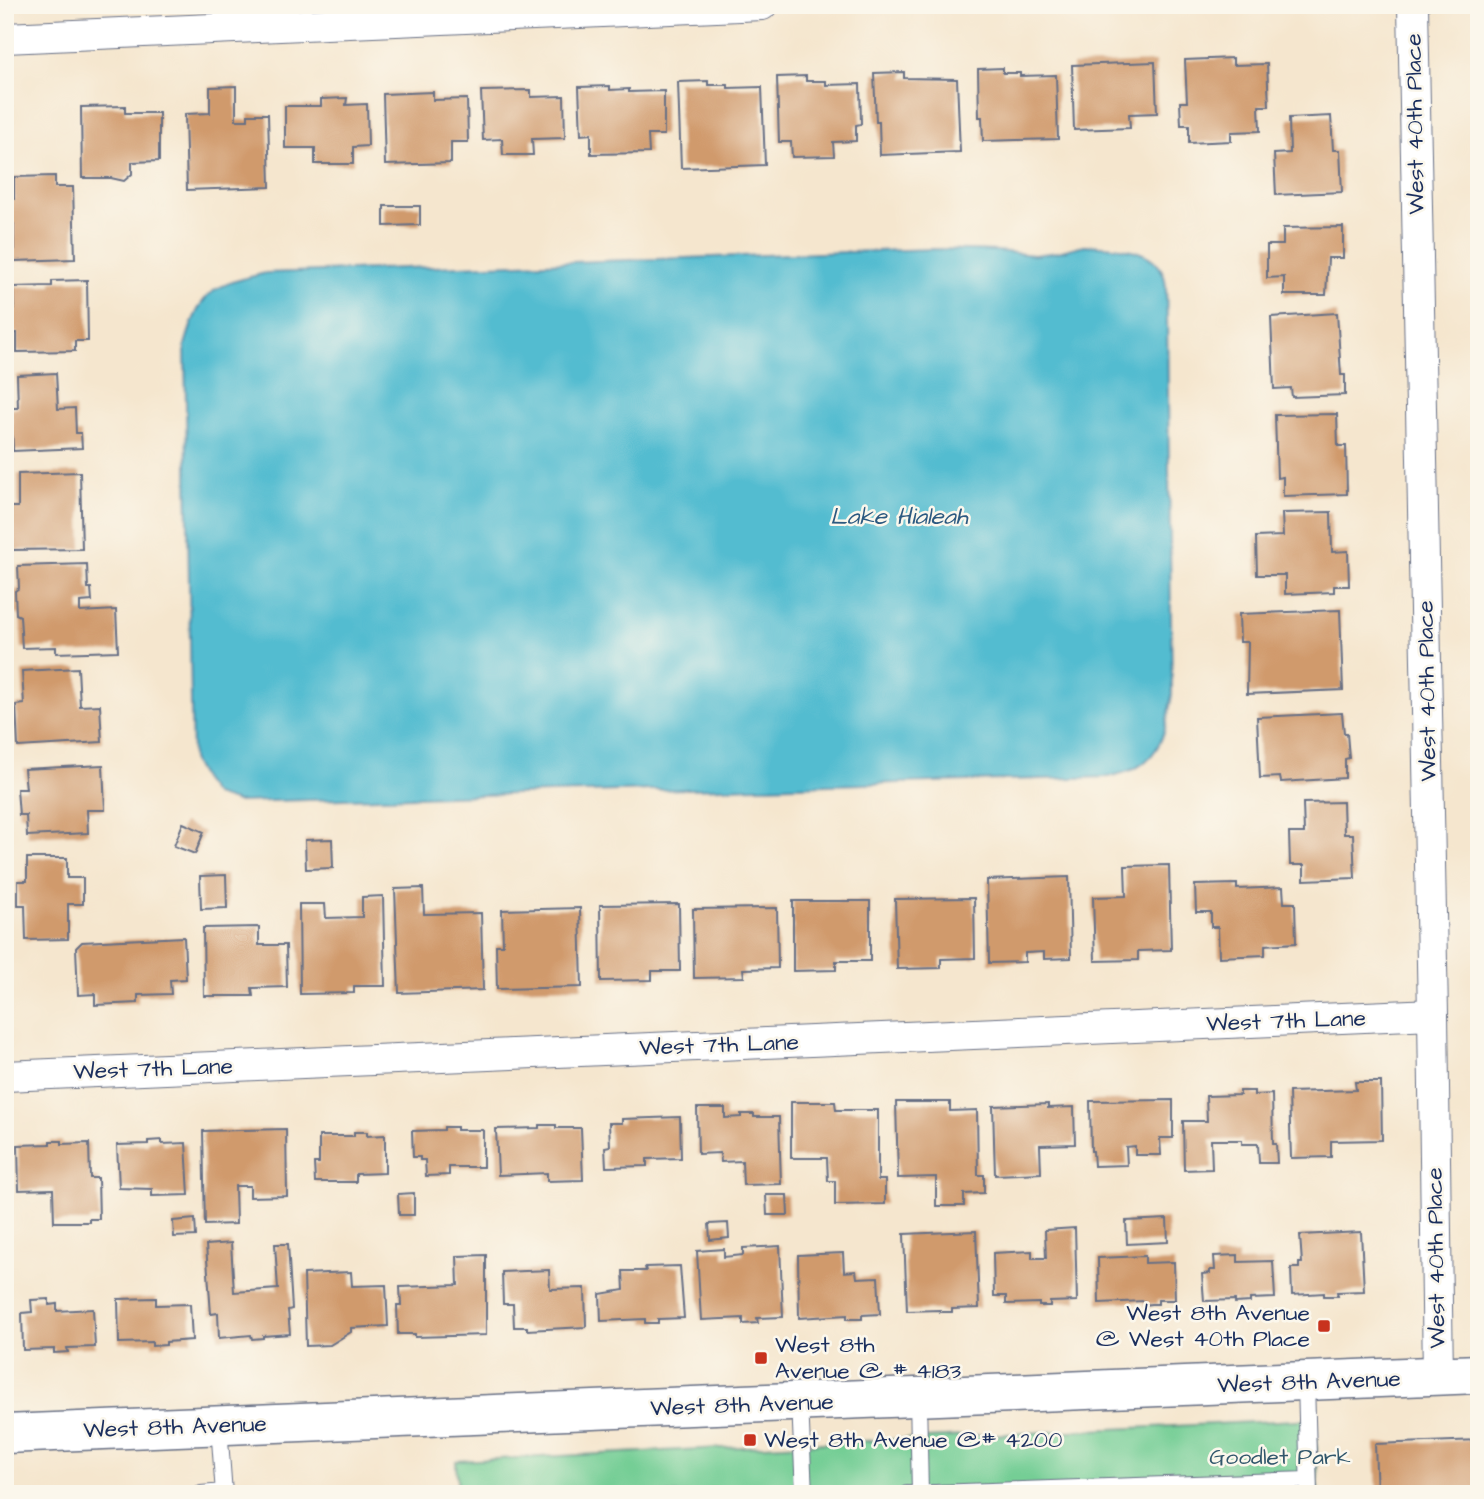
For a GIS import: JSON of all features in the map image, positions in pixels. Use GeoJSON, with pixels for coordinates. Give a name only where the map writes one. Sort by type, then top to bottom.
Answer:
{"type":"FeatureCollection","features":[{"type":"Feature","properties":{"kind":"street"},"geometry":{"type":"LineString","coordinates":[[5,38],[762,5]]}},
{"type":"Feature","properties":{"kind":"street","name":"West 40th Place"},"geometry":{"type":"LineString","coordinates":[[1413,5],[1438,1377]]}},
{"type":"Feature","properties":{"kind":"street","name":"West 7th Lane"},"geometry":{"type":"LineString","coordinates":[[5,1076],[1433,1014]]}},
{"type":"Feature","properties":{"kind":"street","name":"West 8th Avenue"},"geometry":{"type":"LineString","coordinates":[[5,1434],[1479,1374]]}},
{"type":"Feature","properties":{"kind":"lane"},"geometry":{"type":"LineString","coordinates":[[907,1494],[1308,1487],[1306,1382]]}},
{"type":"Feature","properties":{"kind":"lane"},"geometry":{"type":"LineString","coordinates":[[918,1397],[920,1494]]}},
{"type":"Feature","properties":{"kind":"lane"},"geometry":{"type":"LineString","coordinates":[[800,1402],[804,1494]]}},
{"type":"Feature","properties":{"kind":"lane"},"geometry":{"type":"LineString","coordinates":[[201,1494],[224,1493],[219,1426]]}},
{"type":"Feature","properties":{"kind":"green space","name":"Goodlet Park"},"geometry":{"type":"Polygon","coordinates":[[[1316,1419],[1318,1494],[458,1494],[456,1461],[1316,1419]]]}},
{"type":"Feature","properties":{"kind":"water","name":"Lake Hialeah"},"geometry":{"type":"Polygon","coordinates":[[[1084,245],[1120,248],[1143,254],[1161,269],[1166,285],[1172,694],[1163,736],[1153,754],[1136,768],[1109,777],[237,802],[214,795],[202,779],[192,760],[185,345],[197,312],[211,293],[233,282],[266,273],[933,249],[1034,255],[1084,245]]]}},
{"type":"Feature","properties":{"kind":"building"},"geometry":{"type":"Polygon","coordinates":[[[1233,58],[1233,65],[1267,64],[1269,106],[1259,106],[1260,131],[1231,132],[1231,141],[1189,143],[1189,125],[1181,125],[1180,102],[1187,102],[1185,60],[1233,58]]]}},
{"type":"Feature","properties":{"kind":"building"},"geometry":{"type":"Polygon","coordinates":[[[1155,62],[1157,113],[1129,114],[1130,128],[1074,130],[1072,65],[1155,62]]]}},
{"type":"Feature","properties":{"kind":"building"},"geometry":{"type":"Polygon","coordinates":[[[1003,68],[1003,73],[1020,73],[1020,76],[1056,75],[1058,139],[983,141],[982,117],[979,117],[978,69],[1003,68]]]}},
{"type":"Feature","properties":{"kind":"building"},"geometry":{"type":"Polygon","coordinates":[[[904,72],[904,78],[957,79],[960,152],[880,155],[874,73],[904,72]]]}},
{"type":"Feature","properties":{"kind":"building"},"geometry":{"type":"Polygon","coordinates":[[[806,76],[806,81],[826,81],[826,85],[860,84],[861,124],[856,125],[856,141],[833,142],[834,156],[792,157],[791,142],[779,142],[777,77],[806,76]]]}},
{"type":"Feature","properties":{"kind":"building"},"geometry":{"type":"Polygon","coordinates":[[[708,81],[708,85],[728,85],[728,88],[762,87],[765,165],[681,168],[678,82],[708,81]]]}},
{"type":"Feature","properties":{"kind":"building"},"geometry":{"type":"Polygon","coordinates":[[[236,86],[236,120],[248,120],[248,114],[268,114],[270,187],[187,190],[185,114],[210,113],[210,87],[236,86]]]}},
{"type":"Feature","properties":{"kind":"building"},"geometry":{"type":"Polygon","coordinates":[[[610,86],[610,90],[629,89],[629,92],[664,91],[664,135],[648,135],[649,153],[591,154],[591,134],[581,135],[579,87],[610,86]]]}},
{"type":"Feature","properties":{"kind":"building"},"geometry":{"type":"Polygon","coordinates":[[[531,90],[531,97],[564,96],[565,138],[532,139],[533,155],[503,155],[502,139],[483,140],[481,91],[531,90]]]}},
{"type":"Feature","properties":{"kind":"building"},"geometry":{"type":"Polygon","coordinates":[[[433,92],[433,100],[467,99],[468,142],[451,142],[451,163],[385,165],[383,94],[433,92]]]}},
{"type":"Feature","properties":{"kind":"building"},"geometry":{"type":"Polygon","coordinates":[[[347,98],[346,105],[367,104],[368,146],[353,147],[353,164],[315,164],[315,148],[285,148],[285,106],[321,106],[321,99],[347,98]]]}},
{"type":"Feature","properties":{"kind":"building"},"geometry":{"type":"Polygon","coordinates":[[[125,106],[125,113],[159,113],[159,161],[132,162],[132,174],[124,181],[82,178],[81,107],[125,106]]]}},
{"type":"Feature","properties":{"kind":"building"},"geometry":{"type":"Polygon","coordinates":[[[1331,116],[1333,150],[1340,150],[1342,192],[1276,195],[1274,154],[1290,153],[1289,118],[1331,116]]]}},
{"type":"Feature","properties":{"kind":"building"},"geometry":{"type":"Polygon","coordinates":[[[55,176],[55,187],[73,187],[75,259],[14,261],[14,224],[6,224],[6,199],[14,199],[14,177],[55,176]]]}},
{"type":"Feature","properties":{"kind":"building"},"geometry":{"type":"Polygon","coordinates":[[[384,206],[420,206],[420,225],[384,226],[384,206]]]}},
{"type":"Feature","properties":{"kind":"building"},"geometry":{"type":"Polygon","coordinates":[[[1343,227],[1343,258],[1328,258],[1326,295],[1284,295],[1284,277],[1267,278],[1267,245],[1283,245],[1283,228],[1343,227]]]}},
{"type":"Feature","properties":{"kind":"building"},"geometry":{"type":"Polygon","coordinates":[[[87,280],[88,341],[75,341],[75,351],[17,352],[17,333],[8,333],[7,309],[14,309],[13,287],[52,286],[52,281],[87,280]]]}},
{"type":"Feature","properties":{"kind":"building"},"geometry":{"type":"Polygon","coordinates":[[[1337,313],[1345,395],[1292,397],[1291,388],[1274,389],[1271,317],[1337,313]]]}},
{"type":"Feature","properties":{"kind":"building"},"geometry":{"type":"Polygon","coordinates":[[[56,373],[58,409],[75,408],[76,433],[81,433],[82,448],[13,451],[11,408],[18,408],[17,375],[56,373]]]}},
{"type":"Feature","properties":{"kind":"building"},"geometry":{"type":"Polygon","coordinates":[[[1337,414],[1338,446],[1346,446],[1347,494],[1283,496],[1283,477],[1277,478],[1275,415],[1337,414]]]}},
{"type":"Feature","properties":{"kind":"building"},"geometry":{"type":"Polygon","coordinates":[[[80,472],[82,549],[12,550],[11,507],[18,507],[18,474],[80,472]]]}},
{"type":"Feature","properties":{"kind":"building"},"geometry":{"type":"Polygon","coordinates":[[[1331,512],[1332,552],[1348,551],[1349,586],[1334,586],[1334,592],[1285,594],[1285,575],[1257,575],[1256,537],[1283,536],[1282,513],[1331,512]]]}},
{"type":"Feature","properties":{"kind":"building"},"geometry":{"type":"Polygon","coordinates":[[[87,564],[88,588],[91,588],[92,601],[80,602],[80,612],[116,610],[118,651],[56,653],[56,647],[22,648],[20,616],[16,614],[18,566],[87,564]]]}},
{"type":"Feature","properties":{"kind":"building"},"geometry":{"type":"Polygon","coordinates":[[[1340,610],[1343,690],[1247,694],[1248,642],[1240,642],[1239,614],[1340,610]]]}},
{"type":"Feature","properties":{"kind":"building"},"geometry":{"type":"Polygon","coordinates":[[[78,668],[80,706],[100,705],[102,742],[18,747],[16,705],[24,704],[22,671],[78,668]]]}},
{"type":"Feature","properties":{"kind":"building"},"geometry":{"type":"Polygon","coordinates":[[[1342,713],[1349,758],[1345,759],[1345,778],[1281,782],[1280,777],[1260,778],[1257,717],[1342,713]]]}},
{"type":"Feature","properties":{"kind":"building"},"geometry":{"type":"Polygon","coordinates":[[[103,765],[105,810],[87,810],[88,833],[27,836],[26,815],[19,815],[17,789],[26,789],[24,769],[103,765]]]}},
{"type":"Feature","properties":{"kind":"building"},"geometry":{"type":"Polygon","coordinates":[[[1343,802],[1344,834],[1353,834],[1355,878],[1304,880],[1304,865],[1290,865],[1289,833],[1304,833],[1303,803],[1343,802]]]}},
{"type":"Feature","properties":{"kind":"building"},"geometry":{"type":"Polygon","coordinates":[[[183,823],[204,832],[195,854],[174,846],[183,823]]]}},
{"type":"Feature","properties":{"kind":"building"},"geometry":{"type":"Polygon","coordinates":[[[332,839],[333,868],[306,869],[305,840],[332,839]]]}},
{"type":"Feature","properties":{"kind":"building"},"geometry":{"type":"Polygon","coordinates":[[[27,858],[67,858],[67,878],[83,878],[83,904],[68,904],[68,939],[26,940],[25,905],[18,905],[18,881],[27,881],[27,858]]]}},
{"type":"Feature","properties":{"kind":"building"},"geometry":{"type":"Polygon","coordinates":[[[1169,865],[1171,950],[1138,951],[1138,960],[1095,961],[1093,897],[1126,896],[1125,866],[1169,865]]]}},
{"type":"Feature","properties":{"kind":"building"},"geometry":{"type":"Polygon","coordinates":[[[226,875],[227,908],[201,909],[200,876],[226,875]]]}},
{"type":"Feature","properties":{"kind":"building"},"geometry":{"type":"Polygon","coordinates":[[[1069,877],[1071,958],[1044,959],[1044,952],[1025,953],[1025,962],[989,963],[987,880],[1069,877]]]}},
{"type":"Feature","properties":{"kind":"building"},"geometry":{"type":"Polygon","coordinates":[[[1237,884],[1237,889],[1283,887],[1284,903],[1295,903],[1296,943],[1265,945],[1265,955],[1219,957],[1218,927],[1211,927],[1211,912],[1196,912],[1195,885],[1237,884]]]}},
{"type":"Feature","properties":{"kind":"building"},"geometry":{"type":"Polygon","coordinates":[[[423,888],[424,914],[481,913],[483,990],[399,993],[395,889],[423,888]]]}},
{"type":"Feature","properties":{"kind":"building"},"geometry":{"type":"Polygon","coordinates":[[[383,896],[385,986],[354,986],[354,993],[300,994],[299,904],[325,904],[326,918],[362,917],[362,897],[383,896]]]}},
{"type":"Feature","properties":{"kind":"building"},"geometry":{"type":"Polygon","coordinates":[[[974,898],[975,958],[941,959],[941,968],[897,969],[895,899],[974,898]]]}},
{"type":"Feature","properties":{"kind":"building"},"geometry":{"type":"Polygon","coordinates":[[[793,901],[870,901],[870,961],[836,961],[836,970],[793,971],[793,901]]]}},
{"type":"Feature","properties":{"kind":"building"},"geometry":{"type":"Polygon","coordinates":[[[679,904],[680,971],[652,971],[652,980],[601,981],[600,905],[679,904]]]}},
{"type":"Feature","properties":{"kind":"building"},"geometry":{"type":"Polygon","coordinates":[[[580,908],[582,987],[497,989],[496,945],[503,945],[502,910],[580,908]]]}},
{"type":"Feature","properties":{"kind":"building"},"geometry":{"type":"Polygon","coordinates":[[[777,908],[778,968],[743,969],[744,977],[694,978],[693,909],[777,908]]]}},
{"type":"Feature","properties":{"kind":"building"},"geometry":{"type":"Polygon","coordinates":[[[259,927],[259,945],[286,945],[287,987],[252,988],[253,996],[204,996],[203,928],[259,927]]]}},
{"type":"Feature","properties":{"kind":"building"},"geometry":{"type":"Polygon","coordinates":[[[184,937],[186,979],[170,980],[171,994],[138,995],[138,1003],[95,1005],[95,994],[78,995],[76,948],[82,942],[184,937]]]}},
{"type":"Feature","properties":{"kind":"building"},"geometry":{"type":"Polygon","coordinates":[[[1355,1082],[1381,1082],[1382,1140],[1331,1141],[1331,1157],[1291,1158],[1289,1092],[1356,1090],[1355,1082]]]}},
{"type":"Feature","properties":{"kind":"building"},"geometry":{"type":"Polygon","coordinates":[[[1240,1091],[1254,1091],[1254,1095],[1272,1094],[1273,1144],[1276,1144],[1277,1163],[1259,1163],[1258,1144],[1242,1144],[1242,1140],[1211,1140],[1212,1169],[1184,1170],[1183,1121],[1207,1121],[1206,1096],[1240,1095],[1240,1091]]]}},
{"type":"Feature","properties":{"kind":"building"},"geometry":{"type":"Polygon","coordinates":[[[1173,1100],[1173,1138],[1160,1138],[1161,1155],[1135,1155],[1135,1146],[1126,1147],[1127,1165],[1094,1166],[1090,1101],[1173,1100]]]}},
{"type":"Feature","properties":{"kind":"building"},"geometry":{"type":"Polygon","coordinates":[[[791,1102],[835,1102],[836,1110],[878,1110],[878,1180],[885,1180],[885,1204],[835,1205],[835,1181],[828,1181],[827,1158],[791,1158],[791,1102]]]}},
{"type":"Feature","properties":{"kind":"building"},"geometry":{"type":"Polygon","coordinates":[[[896,1102],[950,1102],[950,1111],[977,1110],[978,1175],[984,1175],[984,1193],[964,1194],[964,1206],[936,1206],[936,1177],[898,1178],[896,1102]]]}},
{"type":"Feature","properties":{"kind":"building"},"geometry":{"type":"Polygon","coordinates":[[[1048,1104],[1048,1108],[1074,1107],[1075,1144],[1040,1145],[1041,1173],[995,1175],[993,1106],[1048,1104]]]}},
{"type":"Feature","properties":{"kind":"building"},"geometry":{"type":"Polygon","coordinates":[[[697,1108],[725,1108],[725,1118],[741,1117],[741,1114],[779,1117],[781,1184],[743,1185],[742,1161],[721,1162],[720,1153],[698,1154],[697,1108]]]}},
{"type":"Feature","properties":{"kind":"building"},"geometry":{"type":"Polygon","coordinates":[[[680,1117],[681,1158],[647,1159],[647,1166],[606,1167],[605,1147],[610,1146],[609,1123],[622,1123],[622,1119],[680,1117]]]}},
{"type":"Feature","properties":{"kind":"building"},"geometry":{"type":"Polygon","coordinates":[[[539,1125],[581,1128],[583,1180],[547,1181],[547,1173],[498,1175],[496,1129],[539,1128],[539,1125]]]}},
{"type":"Feature","properties":{"kind":"building"},"geometry":{"type":"Polygon","coordinates":[[[444,1127],[483,1130],[483,1167],[449,1167],[449,1175],[426,1176],[425,1160],[413,1157],[412,1131],[444,1130],[444,1127]]]}},
{"type":"Feature","properties":{"kind":"building"},"geometry":{"type":"Polygon","coordinates":[[[286,1129],[287,1196],[250,1197],[250,1186],[235,1186],[236,1224],[205,1225],[203,1131],[286,1129]]]}},
{"type":"Feature","properties":{"kind":"building"},"geometry":{"type":"Polygon","coordinates":[[[354,1132],[367,1132],[367,1136],[385,1135],[385,1173],[356,1174],[356,1182],[315,1182],[314,1163],[319,1163],[319,1136],[354,1136],[354,1132]]]}},
{"type":"Feature","properties":{"kind":"building"},"geometry":{"type":"Polygon","coordinates":[[[162,1140],[162,1144],[186,1143],[189,1195],[152,1196],[152,1189],[119,1188],[117,1145],[148,1144],[148,1141],[162,1140]]]}},
{"type":"Feature","properties":{"kind":"building"},"geometry":{"type":"Polygon","coordinates":[[[50,1141],[62,1141],[62,1144],[89,1143],[90,1178],[98,1178],[99,1219],[89,1219],[89,1222],[54,1222],[53,1189],[19,1190],[18,1145],[50,1144],[50,1141]]]}},
{"type":"Feature","properties":{"kind":"building"},"geometry":{"type":"Polygon","coordinates":[[[414,1193],[414,1215],[399,1215],[398,1194],[414,1193]]]}},
{"type":"Feature","properties":{"kind":"building"},"geometry":{"type":"Polygon","coordinates":[[[766,1195],[787,1195],[788,1215],[767,1215],[766,1195]]]}},
{"type":"Feature","properties":{"kind":"building"},"geometry":{"type":"Polygon","coordinates":[[[195,1219],[196,1236],[174,1237],[173,1221],[195,1219]]]}},
{"type":"Feature","properties":{"kind":"building"},"geometry":{"type":"Polygon","coordinates":[[[1167,1219],[1168,1242],[1127,1244],[1126,1221],[1167,1219]]]}},
{"type":"Feature","properties":{"kind":"building"},"geometry":{"type":"Polygon","coordinates":[[[728,1223],[729,1238],[710,1240],[709,1224],[728,1223]]]}},
{"type":"Feature","properties":{"kind":"building"},"geometry":{"type":"Polygon","coordinates":[[[1075,1228],[1077,1301],[1050,1302],[1050,1306],[1039,1306],[1039,1303],[1006,1304],[1006,1296],[994,1296],[993,1253],[1032,1251],[1032,1258],[1046,1258],[1045,1230],[1075,1228]]]}},
{"type":"Feature","properties":{"kind":"building"},"geometry":{"type":"Polygon","coordinates":[[[976,1231],[979,1308],[952,1309],[952,1312],[907,1311],[904,1234],[976,1231]]]}},
{"type":"Feature","properties":{"kind":"building"},"geometry":{"type":"Polygon","coordinates":[[[1361,1232],[1364,1291],[1337,1292],[1338,1296],[1324,1296],[1324,1293],[1292,1295],[1291,1268],[1299,1268],[1299,1263],[1302,1263],[1300,1235],[1361,1232]]]}},
{"type":"Feature","properties":{"kind":"building"},"geometry":{"type":"Polygon","coordinates":[[[231,1243],[234,1292],[278,1289],[275,1244],[288,1244],[292,1309],[288,1310],[290,1334],[252,1339],[251,1335],[219,1338],[218,1313],[211,1314],[206,1245],[231,1243]]]}},
{"type":"Feature","properties":{"kind":"building"},"geometry":{"type":"Polygon","coordinates":[[[780,1246],[783,1317],[757,1318],[758,1323],[743,1324],[743,1318],[701,1320],[697,1251],[724,1249],[724,1257],[743,1255],[743,1248],[780,1246]]]}},
{"type":"Feature","properties":{"kind":"building"},"geometry":{"type":"Polygon","coordinates":[[[843,1253],[844,1272],[856,1271],[857,1278],[878,1277],[880,1314],[862,1315],[862,1319],[847,1319],[847,1315],[799,1318],[798,1255],[843,1253]]]}},
{"type":"Feature","properties":{"kind":"building"},"geometry":{"type":"Polygon","coordinates":[[[486,1255],[486,1335],[415,1337],[415,1334],[398,1334],[397,1305],[401,1305],[400,1287],[458,1285],[457,1256],[486,1255]]]}},
{"type":"Feature","properties":{"kind":"building"},"geometry":{"type":"Polygon","coordinates":[[[1238,1255],[1238,1262],[1273,1261],[1275,1298],[1250,1299],[1250,1302],[1235,1303],[1235,1300],[1204,1301],[1202,1274],[1215,1270],[1214,1256],[1238,1255]]]}},
{"type":"Feature","properties":{"kind":"building"},"geometry":{"type":"Polygon","coordinates":[[[1145,1256],[1145,1263],[1174,1262],[1175,1300],[1158,1300],[1158,1304],[1144,1305],[1144,1301],[1099,1303],[1098,1258],[1145,1256]]]}},
{"type":"Feature","properties":{"kind":"building"},"geometry":{"type":"Polygon","coordinates":[[[680,1266],[684,1318],[658,1319],[658,1323],[645,1323],[645,1319],[601,1321],[600,1294],[624,1290],[623,1271],[680,1266]]]}},
{"type":"Feature","properties":{"kind":"building"},"geometry":{"type":"Polygon","coordinates":[[[549,1270],[550,1289],[585,1288],[586,1327],[527,1330],[527,1327],[514,1327],[513,1304],[503,1304],[502,1272],[549,1270]]]}},
{"type":"Feature","properties":{"kind":"building"},"geometry":{"type":"Polygon","coordinates":[[[351,1272],[352,1286],[386,1285],[388,1326],[351,1328],[351,1332],[330,1345],[306,1346],[304,1274],[351,1272]]]}},
{"type":"Feature","properties":{"kind":"building"},"geometry":{"type":"Polygon","coordinates":[[[156,1298],[156,1305],[190,1304],[192,1340],[152,1346],[152,1342],[119,1343],[118,1299],[156,1298]]]}},
{"type":"Feature","properties":{"kind":"building"},"geometry":{"type":"Polygon","coordinates":[[[49,1299],[49,1305],[57,1304],[57,1311],[93,1309],[95,1347],[67,1348],[68,1352],[54,1353],[54,1349],[23,1350],[22,1313],[32,1312],[31,1300],[49,1299]]]}},
{"type":"Feature","properties":{"kind":"building"},"geometry":{"type":"Polygon","coordinates":[[[1479,1440],[1479,1494],[1377,1494],[1375,1444],[1479,1440]]]}},
{"type":"Feature","properties":{"kind":"place","name":"West 8th Avenue @ West 40th Place"},"geometry":{"type":"Point","coordinates":[1324,1326]}},
{"type":"Feature","properties":{"kind":"place","name":"West 8th Avenue @ # 4183"},"geometry":{"type":"Point","coordinates":[761,1358]}},
{"type":"Feature","properties":{"kind":"place","name":"West 8th Avenue @# 4200"},"geometry":{"type":"Point","coordinates":[750,1440]}}]}
